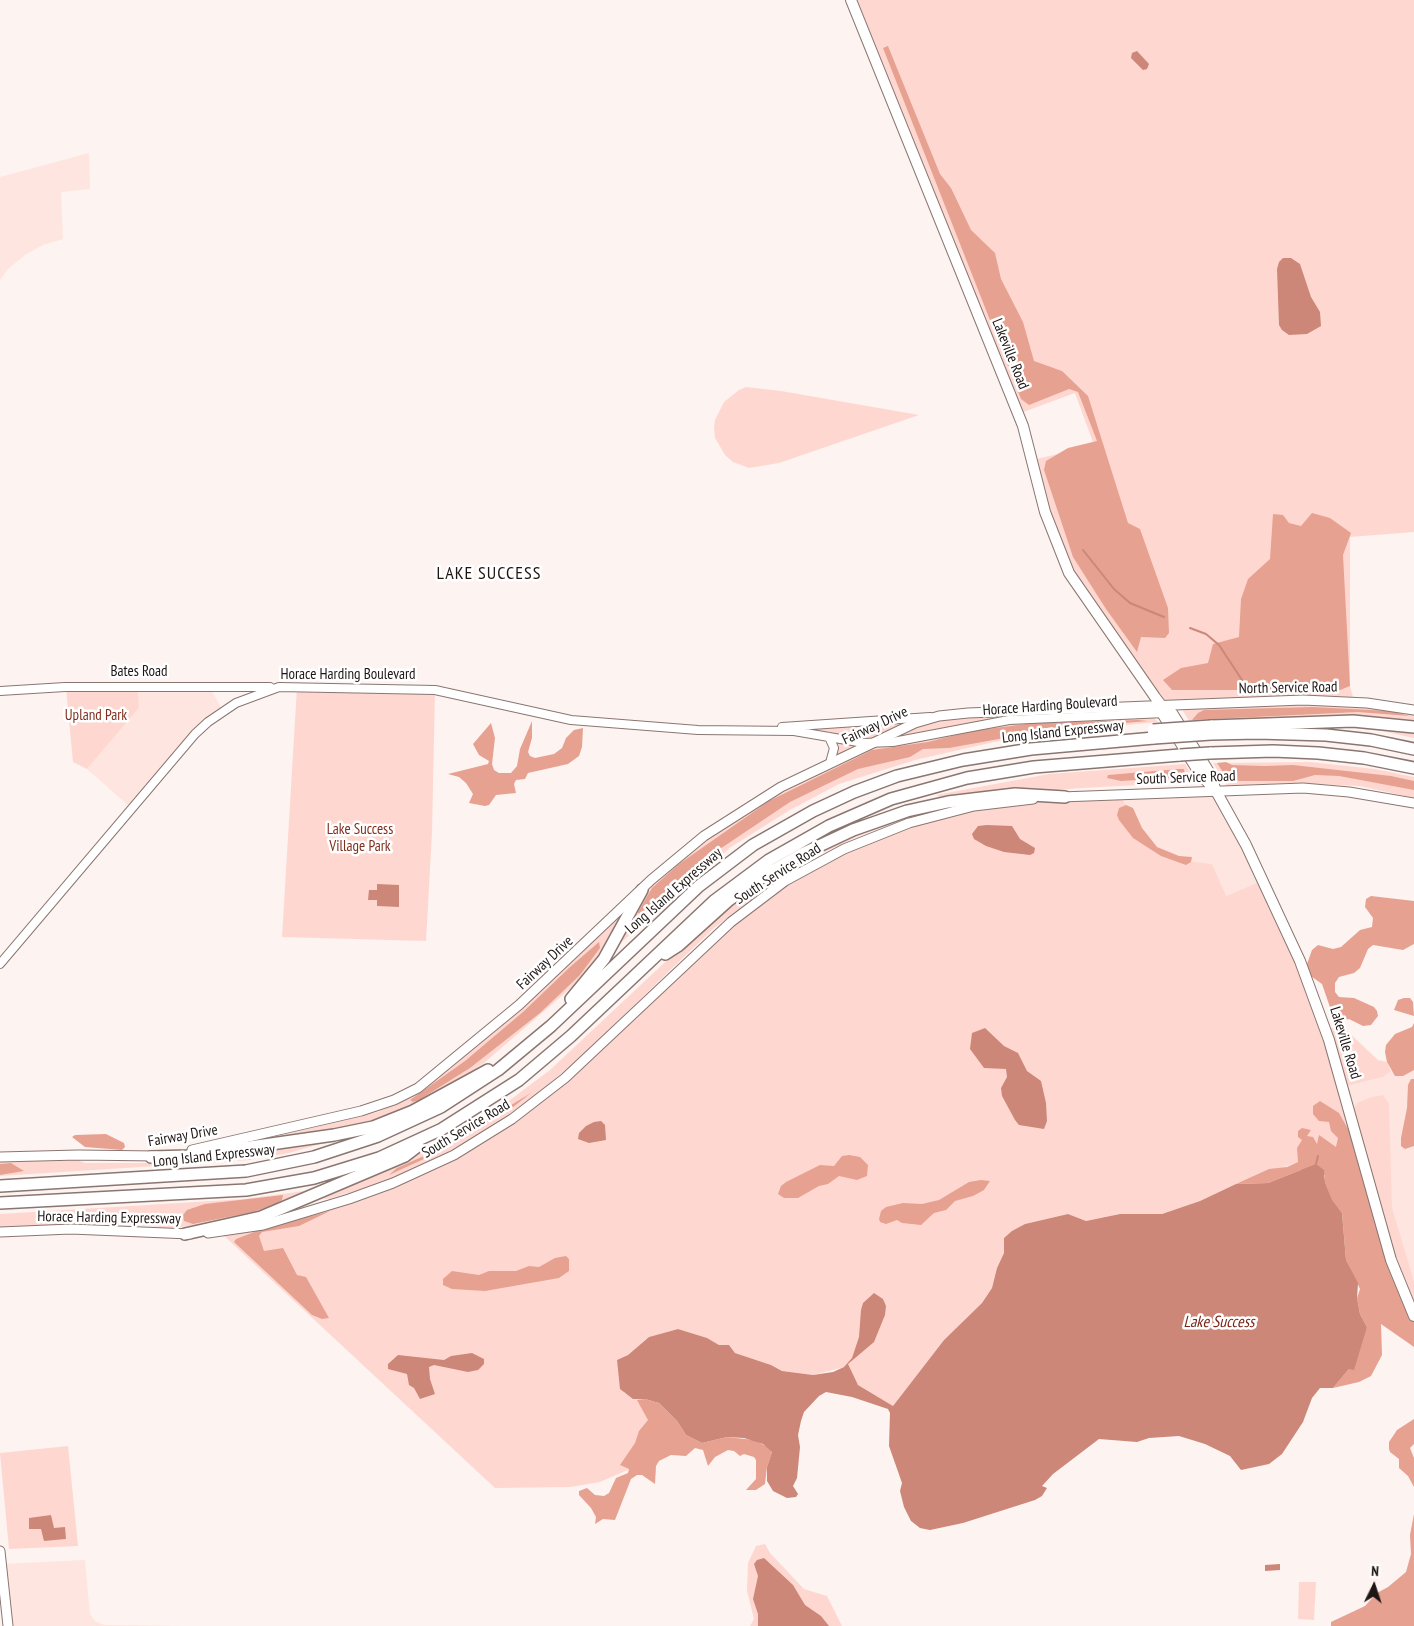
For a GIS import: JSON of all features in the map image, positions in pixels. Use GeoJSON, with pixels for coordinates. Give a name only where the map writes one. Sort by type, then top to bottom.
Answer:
{"type":"FeatureCollection","features":[{"type":"Feature","properties":{"kind":"highway"},"geometry":{"type":"LineString","coordinates":[[1211,730],[1353,721],[1414,727]]}},
{"type":"Feature","properties":{"kind":"highway"},"geometry":{"type":"LineString","coordinates":[[1211,730],[1326,735],[1371,740],[1414,749]]}},
{"type":"Feature","properties":{"kind":"highway","name":"Long Island Expressway"},"geometry":{"type":"LineString","coordinates":[[0,1186],[222,1173],[269,1167],[314,1157],[378,1136],[419,1118],[479,1083],[516,1056],[551,1026],[699,886],[753,845],[813,811],[876,784],[934,766],[1008,752],[1099,743],[1153,734],[1211,730]]}},
{"type":"Feature","properties":{"kind":"highway"},"geometry":{"type":"LineString","coordinates":[[185,1234],[245,1222],[269,1214],[405,1156],[442,1129],[500,1094],[537,1066],[714,902],[750,872],[808,836],[870,807],[934,786],[997,773],[1064,764],[1180,755],[1273,751],[1318,753],[1364,758],[1414,768]]}},
{"type":"Feature","properties":{"kind":"highway"},"geometry":{"type":"LineString","coordinates":[[646,965],[679,945],[723,905],[765,875],[802,854],[853,830],[907,811],[948,802],[1014,794],[1064,797]]}},
{"type":"Feature","properties":{"kind":"highway"},"geometry":{"type":"LineString","coordinates":[[551,1026],[604,959],[642,890]]}},
{"type":"Feature","properties":{"kind":"highway"},"geometry":{"type":"LineString","coordinates":[[151,1157],[187,1156],[334,1135],[373,1127],[420,1108],[516,1056]]}},
{"type":"Feature","properties":{"kind":"highway"},"geometry":{"type":"LineString","coordinates":[[0,1203],[205,1193],[269,1186],[314,1178],[356,1166],[399,1150],[442,1129]]}},
{"type":"Feature","properties":{"kind":"main road","name":"Lakeville Road"},"geometry":{"type":"LineString","coordinates":[[851,0],[1024,426],[1045,512],[1064,562],[1092,608],[1209,772],[1216,790],[1246,845],[1310,983],[1329,1040],[1391,1260],[1414,1316]]}},
{"type":"Feature","properties":{"kind":"main road","name":"North Service Road"},"geometry":{"type":"LineString","coordinates":[[1165,710],[1314,700],[1367,702],[1414,710]]}},
{"type":"Feature","properties":{"kind":"main road","name":"Horace Harding Boulevard"},"geometry":{"type":"LineString","coordinates":[[939,716],[1165,710]]}},
{"type":"Feature","properties":{"kind":"main road","name":"Fairway Drive"},"geometry":{"type":"LineString","coordinates":[[0,1157],[78,1155],[151,1157],[201,1148],[361,1111],[383,1105],[413,1091],[519,1005],[680,855],[723,822],[761,798],[830,762],[909,725],[939,716]]}},
{"type":"Feature","properties":{"kind":"main road","name":"South Service Road"},"geometry":{"type":"LineString","coordinates":[[218,1232],[263,1225],[372,1192],[434,1165],[480,1140],[518,1115],[565,1078],[731,922],[766,894],[824,859],[887,831],[937,815],[996,803],[1064,797],[1216,790],[1321,789],[1378,796],[1414,803]]}},
{"type":"Feature","properties":{"kind":"main road","name":"Horace Harding Expressway"},"geometry":{"type":"LineString","coordinates":[[0,1232],[71,1229],[185,1234],[218,1232]]}},
{"type":"Feature","properties":{"kind":"main road"},"geometry":{"type":"LineString","coordinates":[[0,1551],[8,1626]]}},
{"type":"Feature","properties":{"kind":"street","name":"Bates Road"},"geometry":{"type":"LineString","coordinates":[[0,691],[65,687],[279,687]]}},
{"type":"Feature","properties":{"kind":"street","name":"Horace Harding Boulevard"},"geometry":{"type":"LineString","coordinates":[[0,964],[195,734],[236,703],[279,687],[436,690],[571,720],[698,730],[794,731],[869,744],[893,742],[965,727],[1015,720],[1165,710]]}},
{"type":"Feature","properties":{"kind":"street","name":"Horace Harding Boulevard"},"geometry":{"type":"LineString","coordinates":[[752,730],[939,716]]}},
{"type":"Feature","properties":{"kind":"street"},"geometry":{"type":"LineString","coordinates":[[829,737],[834,748],[830,762]]}},
{"type":"Feature","properties":{"kind":"shaded area"},"geometry":{"type":"Polygon","coordinates":[[[888,46],[940,174],[951,188],[971,230],[995,253],[1001,279],[1023,322],[1034,361],[1062,371],[1088,396],[1128,523],[1140,529],[1168,608],[1169,633],[1165,638],[1141,637],[1137,652],[1106,609],[1073,557],[1044,470],[1046,461],[1068,448],[1097,441],[1078,392],[1069,389],[1029,405],[1021,399],[883,48],[888,46]]]}},
{"type":"Feature","properties":{"kind":"shaded area"},"geometry":{"type":"Polygon","coordinates":[[[89,153],[90,189],[61,192],[63,239],[43,245],[25,255],[8,269],[0,280],[0,177],[89,153]]]}},
{"type":"Feature","properties":{"kind":"shaded area"},"geometry":{"type":"Polygon","coordinates":[[[1312,513],[1330,518],[1351,533],[1343,555],[1350,686],[1340,690],[1172,690],[1163,680],[1181,668],[1208,663],[1213,644],[1239,637],[1241,599],[1248,579],[1270,559],[1273,514],[1283,515],[1289,523],[1301,526],[1312,513]]]}},
{"type":"Feature","properties":{"kind":"shaded area"},"geometry":{"type":"Polygon","coordinates":[[[138,688],[210,688],[222,709],[131,808],[87,769],[139,708],[138,688]]]}},
{"type":"Feature","properties":{"kind":"shaded area"},"geometry":{"type":"Polygon","coordinates":[[[1312,707],[1391,711],[1409,716],[1358,712],[1192,720],[1198,713],[1204,710],[1312,707]]]}},
{"type":"Feature","properties":{"kind":"shaded area"},"geometry":{"type":"Polygon","coordinates":[[[532,721],[532,738],[528,752],[530,756],[535,758],[554,754],[562,748],[566,738],[574,730],[583,728],[582,747],[579,756],[568,764],[528,773],[525,779],[516,780],[514,784],[516,793],[496,795],[489,805],[469,803],[473,794],[466,783],[459,777],[448,774],[488,764],[489,761],[479,755],[473,744],[491,723],[495,738],[492,764],[494,770],[499,773],[511,773],[517,766],[520,749],[532,721]]]}},
{"type":"Feature","properties":{"kind":"shaded area"},"geometry":{"type":"Polygon","coordinates":[[[1148,721],[1054,729],[949,748],[923,749],[910,757],[858,769],[790,802],[702,861],[648,911],[639,914],[638,912],[652,888],[679,864],[769,801],[872,750],[928,742],[971,731],[1034,723],[1148,721]]]}},
{"type":"Feature","properties":{"kind":"shaded area"},"geometry":{"type":"Polygon","coordinates":[[[1226,762],[1232,765],[1293,765],[1391,776],[1414,781],[1414,790],[1339,776],[1315,775],[1293,781],[1232,781],[1228,780],[1217,763],[1226,762]]]}},
{"type":"Feature","properties":{"kind":"shaded area"},"geometry":{"type":"Polygon","coordinates":[[[1184,769],[1185,777],[1121,781],[1107,778],[1108,775],[1184,769]]]}},
{"type":"Feature","properties":{"kind":"shaded area"},"geometry":{"type":"Polygon","coordinates":[[[1218,792],[1264,880],[1226,896],[1186,861],[1144,842],[1121,796],[1218,792]]]}},
{"type":"Feature","properties":{"kind":"shaded area"},"geometry":{"type":"Polygon","coordinates":[[[1126,805],[1133,808],[1142,828],[1157,847],[1179,856],[1192,857],[1191,862],[1186,865],[1161,856],[1133,838],[1117,815],[1119,808],[1126,805]]]}},
{"type":"Feature","properties":{"kind":"shaded area"},"geometry":{"type":"Polygon","coordinates":[[[1371,896],[1414,901],[1414,944],[1403,950],[1373,945],[1368,949],[1360,968],[1354,973],[1339,977],[1335,983],[1335,992],[1339,997],[1354,998],[1374,1007],[1377,1011],[1378,1016],[1371,1025],[1363,1026],[1349,1019],[1340,1021],[1332,1013],[1322,984],[1308,974],[1307,964],[1312,950],[1318,945],[1333,949],[1341,947],[1360,930],[1372,927],[1373,918],[1365,907],[1366,899],[1371,896]]]}},
{"type":"Feature","properties":{"kind":"shaded area"},"geometry":{"type":"Polygon","coordinates":[[[599,942],[600,948],[580,975],[540,1013],[470,1068],[419,1100],[413,1102],[410,1100],[465,1061],[523,1012],[599,942]]]}},
{"type":"Feature","properties":{"kind":"shaded area"},"geometry":{"type":"Polygon","coordinates":[[[1410,998],[1413,1002],[1414,1016],[1394,1010],[1398,1000],[1410,998]]]}},
{"type":"Feature","properties":{"kind":"shaded area"},"geometry":{"type":"Polygon","coordinates":[[[1414,1023],[1414,1070],[1403,1076],[1395,1076],[1387,1062],[1386,1045],[1395,1034],[1412,1027],[1414,1023]]]}},
{"type":"Feature","properties":{"kind":"shaded area"},"geometry":{"type":"Polygon","coordinates":[[[1414,1052],[1414,1315],[1343,1087],[1383,1077],[1414,1052]]]}},
{"type":"Feature","properties":{"kind":"shaded area"},"geometry":{"type":"Polygon","coordinates":[[[1411,1079],[1414,1079],[1414,1146],[1405,1149],[1401,1146],[1401,1138],[1407,1108],[1408,1085],[1411,1079]]]}},
{"type":"Feature","properties":{"kind":"shaded area"},"geometry":{"type":"Polygon","coordinates":[[[531,1093],[513,1107],[439,1152],[389,1175],[397,1168],[435,1151],[531,1093]]]}},
{"type":"Feature","properties":{"kind":"shaded area"},"geometry":{"type":"Polygon","coordinates":[[[1320,1101],[1339,1113],[1352,1136],[1414,1317],[1414,1347],[1381,1324],[1382,1355],[1371,1376],[1359,1382],[1333,1388],[1349,1369],[1367,1327],[1360,1314],[1357,1298],[1360,1289],[1346,1260],[1342,1213],[1332,1201],[1325,1182],[1325,1175],[1301,1170],[1268,1183],[1236,1184],[1269,1169],[1287,1167],[1298,1162],[1297,1148],[1302,1140],[1298,1137],[1298,1131],[1302,1128],[1311,1130],[1307,1136],[1313,1137],[1317,1144],[1319,1135],[1336,1147],[1338,1138],[1331,1131],[1329,1122],[1319,1121],[1313,1114],[1313,1106],[1320,1101]]]}},
{"type":"Feature","properties":{"kind":"shaded area"},"geometry":{"type":"Polygon","coordinates":[[[106,1134],[124,1143],[125,1147],[122,1150],[85,1147],[72,1137],[75,1135],[106,1134]]]}},
{"type":"Feature","properties":{"kind":"shaded area"},"geometry":{"type":"Polygon","coordinates":[[[842,1156],[860,1157],[868,1165],[867,1176],[857,1180],[839,1176],[828,1184],[819,1186],[798,1198],[784,1198],[778,1194],[781,1186],[786,1182],[820,1165],[834,1166],[842,1156]]]}},
{"type":"Feature","properties":{"kind":"shaded area"},"geometry":{"type":"Polygon","coordinates":[[[11,1163],[24,1171],[0,1175],[0,1164],[11,1163]]]}},
{"type":"Feature","properties":{"kind":"shaded area"},"geometry":{"type":"Polygon","coordinates":[[[990,1181],[984,1190],[973,1196],[955,1201],[946,1210],[934,1213],[921,1225],[902,1223],[897,1220],[886,1224],[880,1222],[881,1211],[886,1207],[903,1203],[922,1204],[939,1200],[969,1182],[990,1181]]]}},
{"type":"Feature","properties":{"kind":"shaded area"},"geometry":{"type":"Polygon","coordinates":[[[283,1195],[282,1200],[276,1204],[253,1212],[193,1224],[184,1221],[183,1215],[187,1210],[205,1204],[283,1195]]]}},
{"type":"Feature","properties":{"kind":"shaded area"},"geometry":{"type":"Polygon","coordinates":[[[330,1211],[299,1226],[262,1232],[259,1236],[264,1251],[283,1248],[297,1275],[306,1277],[329,1318],[322,1319],[312,1315],[234,1242],[236,1239],[262,1229],[330,1211]]]}},
{"type":"Feature","properties":{"kind":"shaded area"},"geometry":{"type":"Polygon","coordinates":[[[566,1256],[569,1259],[569,1271],[559,1278],[485,1291],[452,1289],[443,1285],[443,1279],[452,1271],[479,1275],[489,1271],[516,1271],[529,1266],[539,1267],[555,1258],[566,1256]]]}},
{"type":"Feature","properties":{"kind":"shaded area"},"geometry":{"type":"Polygon","coordinates":[[[645,1399],[659,1403],[677,1421],[686,1435],[702,1443],[727,1437],[754,1440],[768,1447],[772,1452],[767,1467],[765,1484],[756,1490],[746,1490],[756,1479],[756,1460],[754,1457],[744,1454],[740,1456],[734,1451],[728,1450],[715,1457],[708,1466],[703,1450],[695,1448],[686,1456],[671,1455],[659,1461],[656,1466],[655,1484],[642,1475],[637,1475],[631,1479],[615,1520],[603,1519],[595,1524],[596,1517],[591,1508],[579,1495],[579,1491],[587,1488],[595,1495],[604,1496],[609,1493],[616,1478],[628,1473],[629,1469],[620,1465],[635,1443],[639,1431],[648,1420],[637,1400],[645,1399]]]}},
{"type":"Feature","properties":{"kind":"shaded area"},"geometry":{"type":"Polygon","coordinates":[[[1414,1419],[1414,1444],[1410,1448],[1414,1458],[1414,1487],[1408,1476],[1399,1468],[1399,1459],[1390,1452],[1389,1442],[1397,1430],[1414,1419]]]}},
{"type":"Feature","properties":{"kind":"shaded area"},"geometry":{"type":"Polygon","coordinates":[[[1414,1514],[1414,1626],[1331,1626],[1331,1622],[1365,1606],[1377,1593],[1388,1587],[1406,1572],[1411,1554],[1410,1535],[1414,1514]]]}},
{"type":"Feature","properties":{"kind":"shaded area"},"geometry":{"type":"Polygon","coordinates":[[[85,1560],[90,1614],[95,1621],[104,1625],[188,1626],[8,1626],[1,1564],[85,1560]]]}},
{"type":"Feature","properties":{"kind":"green space"},"geometry":{"type":"Polygon","coordinates":[[[852,0],[1414,0],[1414,532],[1350,537],[1350,686],[1354,701],[1161,705],[1069,573],[1033,460],[1094,445],[1075,393],[1018,414],[852,0]]]}},
{"type":"Feature","properties":{"kind":"green space"},"geometry":{"type":"Polygon","coordinates":[[[746,387],[781,391],[919,415],[779,463],[749,468],[733,462],[725,455],[715,438],[714,428],[715,420],[724,402],[746,387]]]}},
{"type":"Feature","properties":{"kind":"green space","name":"Lake Success Village Park"},"geometry":{"type":"Polygon","coordinates":[[[297,687],[435,690],[432,833],[426,941],[282,937],[297,687]]]}},
{"type":"Feature","properties":{"kind":"green space","name":"Upland Park"},"geometry":{"type":"Polygon","coordinates":[[[66,688],[138,688],[139,708],[87,769],[73,762],[66,688]]]}},
{"type":"Feature","properties":{"kind":"green space"},"geometry":{"type":"Polygon","coordinates":[[[1303,704],[1358,706],[1397,711],[1414,715],[1414,720],[1335,715],[1189,721],[1182,709],[1303,704]]]}},
{"type":"Feature","properties":{"kind":"green space"},"geometry":{"type":"Polygon","coordinates":[[[1009,711],[1009,720],[884,743],[830,763],[832,743],[794,725],[1009,711]]]}},
{"type":"Feature","properties":{"kind":"green space"},"geometry":{"type":"Polygon","coordinates":[[[1154,718],[1158,722],[1064,731],[994,742],[915,760],[839,784],[790,810],[731,847],[616,947],[637,907],[653,883],[712,834],[765,799],[874,747],[893,746],[985,727],[1020,722],[1154,718]]]}},
{"type":"Feature","properties":{"kind":"green space"},"geometry":{"type":"Polygon","coordinates":[[[1337,724],[1414,729],[1414,738],[1377,730],[1337,724]]]}},
{"type":"Feature","properties":{"kind":"green space"},"geometry":{"type":"Polygon","coordinates":[[[1310,762],[1375,769],[1414,777],[1414,798],[1360,786],[1289,783],[1227,786],[1213,763],[1310,762]]]}},
{"type":"Feature","properties":{"kind":"green space"},"geometry":{"type":"Polygon","coordinates":[[[1185,764],[1196,782],[1082,788],[946,799],[936,795],[1049,774],[1185,764]]]}},
{"type":"Feature","properties":{"kind":"green space"},"geometry":{"type":"Polygon","coordinates":[[[1121,796],[1144,842],[1186,861],[1212,864],[1226,896],[1264,880],[1326,1028],[1344,1028],[1378,1060],[1387,1062],[1391,1071],[1383,1077],[1343,1087],[1353,1111],[1357,1103],[1372,1097],[1383,1095],[1389,1104],[1392,1208],[1414,1281],[1414,1315],[1324,1153],[1236,1184],[1200,1201],[1162,1214],[1120,1214],[1086,1221],[1068,1214],[1025,1224],[1004,1238],[1004,1253],[997,1268],[992,1288],[982,1303],[944,1340],[893,1406],[858,1385],[844,1367],[813,1375],[782,1371],[771,1365],[735,1353],[729,1345],[719,1345],[706,1338],[678,1329],[649,1337],[628,1355],[617,1360],[624,1393],[645,1399],[660,1456],[600,1482],[570,1487],[495,1488],[221,1233],[264,1226],[440,1163],[541,1100],[729,925],[769,894],[849,848],[953,812],[1024,801],[1121,796]]]}},
{"type":"Feature","properties":{"kind":"green space"},"geometry":{"type":"Polygon","coordinates":[[[928,811],[859,836],[808,860],[765,889],[714,928],[575,1062],[534,1096],[492,1126],[434,1160],[378,1184],[323,1199],[450,1138],[502,1106],[550,1070],[695,934],[768,879],[830,844],[928,811]]]}},
{"type":"Feature","properties":{"kind":"green space"},"geometry":{"type":"Polygon","coordinates":[[[622,913],[623,917],[588,973],[484,1063],[440,1092],[436,1092],[417,1104],[389,1117],[355,1126],[258,1141],[378,1112],[413,1096],[525,1006],[622,913]]]}},
{"type":"Feature","properties":{"kind":"green space"},"geometry":{"type":"Polygon","coordinates":[[[334,1140],[289,1153],[272,1156],[271,1152],[250,1160],[0,1176],[0,1161],[73,1158],[85,1163],[151,1163],[334,1140]]]}},
{"type":"Feature","properties":{"kind":"green space"},"geometry":{"type":"Polygon","coordinates":[[[311,1190],[259,1213],[206,1224],[173,1228],[114,1223],[114,1225],[72,1224],[0,1228],[0,1214],[245,1199],[311,1190]]]}},
{"type":"Feature","properties":{"kind":"green space"},"geometry":{"type":"Polygon","coordinates":[[[68,1446],[78,1546],[9,1549],[0,1453],[68,1446]]]}},
{"type":"Feature","properties":{"kind":"green space"},"geometry":{"type":"Polygon","coordinates":[[[765,1544],[770,1553],[804,1589],[827,1596],[842,1626],[750,1626],[754,1619],[747,1591],[748,1563],[756,1546],[765,1544]]]}},
{"type":"Feature","properties":{"kind":"green space"},"geometry":{"type":"Polygon","coordinates":[[[1299,1582],[1316,1582],[1314,1620],[1298,1619],[1299,1582]]]}},
{"type":"Feature","properties":{"kind":"water"},"geometry":{"type":"Polygon","coordinates":[[[1137,51],[1149,64],[1147,69],[1143,70],[1131,58],[1132,53],[1137,51]]]}},
{"type":"Feature","properties":{"kind":"water"},"geometry":{"type":"Polygon","coordinates":[[[1283,258],[1291,258],[1300,264],[1311,297],[1320,312],[1321,326],[1307,334],[1289,335],[1279,325],[1277,269],[1279,262],[1283,258]]]}},
{"type":"Feature","properties":{"kind":"water"},"geometry":{"type":"Polygon","coordinates":[[[978,826],[1012,826],[1020,839],[1035,848],[1034,853],[1030,855],[1004,852],[986,846],[974,839],[972,834],[978,826]]]}},
{"type":"Feature","properties":{"kind":"water"},"geometry":{"type":"Polygon","coordinates":[[[377,884],[399,885],[399,907],[377,906],[377,900],[368,900],[369,890],[377,890],[377,884]]]}},
{"type":"Feature","properties":{"kind":"water"},"geometry":{"type":"Polygon","coordinates":[[[985,1028],[1004,1046],[1018,1053],[1027,1071],[1041,1081],[1046,1103],[1047,1121],[1044,1129],[1019,1125],[1002,1096],[1001,1088],[1007,1077],[1006,1069],[984,1068],[970,1049],[972,1033],[985,1028]]]}},
{"type":"Feature","properties":{"kind":"water"},"geometry":{"type":"Polygon","coordinates":[[[601,1121],[605,1125],[606,1140],[589,1143],[578,1139],[579,1133],[586,1126],[601,1121]]]}},
{"type":"Feature","properties":{"kind":"water","name":"Lake Success"},"geometry":{"type":"Polygon","coordinates":[[[1316,1164],[1324,1170],[1325,1182],[1332,1200],[1342,1213],[1346,1260],[1358,1283],[1357,1298],[1360,1314],[1367,1327],[1354,1370],[1349,1369],[1333,1388],[1320,1388],[1312,1398],[1303,1422],[1282,1454],[1269,1464],[1241,1470],[1230,1456],[1205,1444],[1179,1436],[1149,1438],[1137,1442],[1099,1439],[1053,1474],[1042,1486],[1047,1488],[1042,1496],[1035,1500],[963,1523],[930,1530],[920,1528],[911,1521],[904,1507],[900,1491],[902,1483],[889,1446],[890,1413],[888,1409],[852,1397],[826,1392],[819,1396],[804,1412],[801,1421],[798,1435],[800,1447],[797,1478],[793,1486],[798,1494],[796,1497],[787,1498],[773,1491],[767,1481],[767,1467],[772,1452],[763,1444],[744,1438],[727,1437],[702,1443],[686,1435],[677,1421],[659,1403],[645,1399],[633,1399],[620,1389],[617,1360],[628,1355],[649,1337],[678,1329],[707,1338],[719,1345],[729,1345],[735,1353],[771,1365],[782,1371],[813,1375],[833,1372],[844,1367],[852,1358],[859,1337],[863,1303],[874,1293],[883,1299],[886,1306],[885,1315],[874,1342],[848,1364],[858,1385],[893,1406],[944,1340],[982,1303],[992,1288],[997,1268],[1004,1253],[1004,1238],[1012,1231],[1025,1224],[1068,1214],[1086,1221],[1120,1214],[1162,1214],[1200,1201],[1236,1184],[1268,1183],[1316,1164]]]}},
{"type":"Feature","properties":{"kind":"water"},"geometry":{"type":"Polygon","coordinates":[[[472,1353],[484,1359],[484,1364],[478,1370],[468,1372],[434,1365],[429,1367],[430,1379],[435,1394],[420,1399],[414,1388],[409,1385],[407,1374],[388,1369],[388,1364],[398,1355],[444,1360],[451,1356],[472,1353]]]}},
{"type":"Feature","properties":{"kind":"water"},"geometry":{"type":"Polygon","coordinates":[[[51,1515],[54,1528],[65,1527],[66,1539],[44,1541],[41,1529],[29,1529],[29,1518],[51,1515]]]}},
{"type":"Feature","properties":{"kind":"water"},"geometry":{"type":"Polygon","coordinates":[[[764,1558],[793,1585],[805,1605],[821,1616],[829,1626],[758,1626],[758,1614],[753,1599],[758,1576],[754,1564],[757,1560],[764,1558]]]}},
{"type":"Feature","properties":{"kind":"water"},"geometry":{"type":"Polygon","coordinates":[[[1280,1564],[1280,1570],[1265,1571],[1265,1565],[1280,1564]]]}},
{"type":"Feature","properties":{"kind":"waterway"},"geometry":{"type":"LineString","coordinates":[[1083,550],[1114,589],[1130,603],[1164,617]]}},
{"type":"Feature","properties":{"kind":"waterway"},"geometry":{"type":"LineString","coordinates":[[1190,628],[1206,634],[1219,645],[1244,683]]}},
{"type":"Feature","properties":{"kind":"waterway"},"geometry":{"type":"LineString","coordinates":[[1316,1164],[1318,1156]]}},
{"type":"Feature","properties":{"kind":"district","name":"LAKE SUCCESS"},"geometry":{"type":"Point","coordinates":[489,574]}}]}
